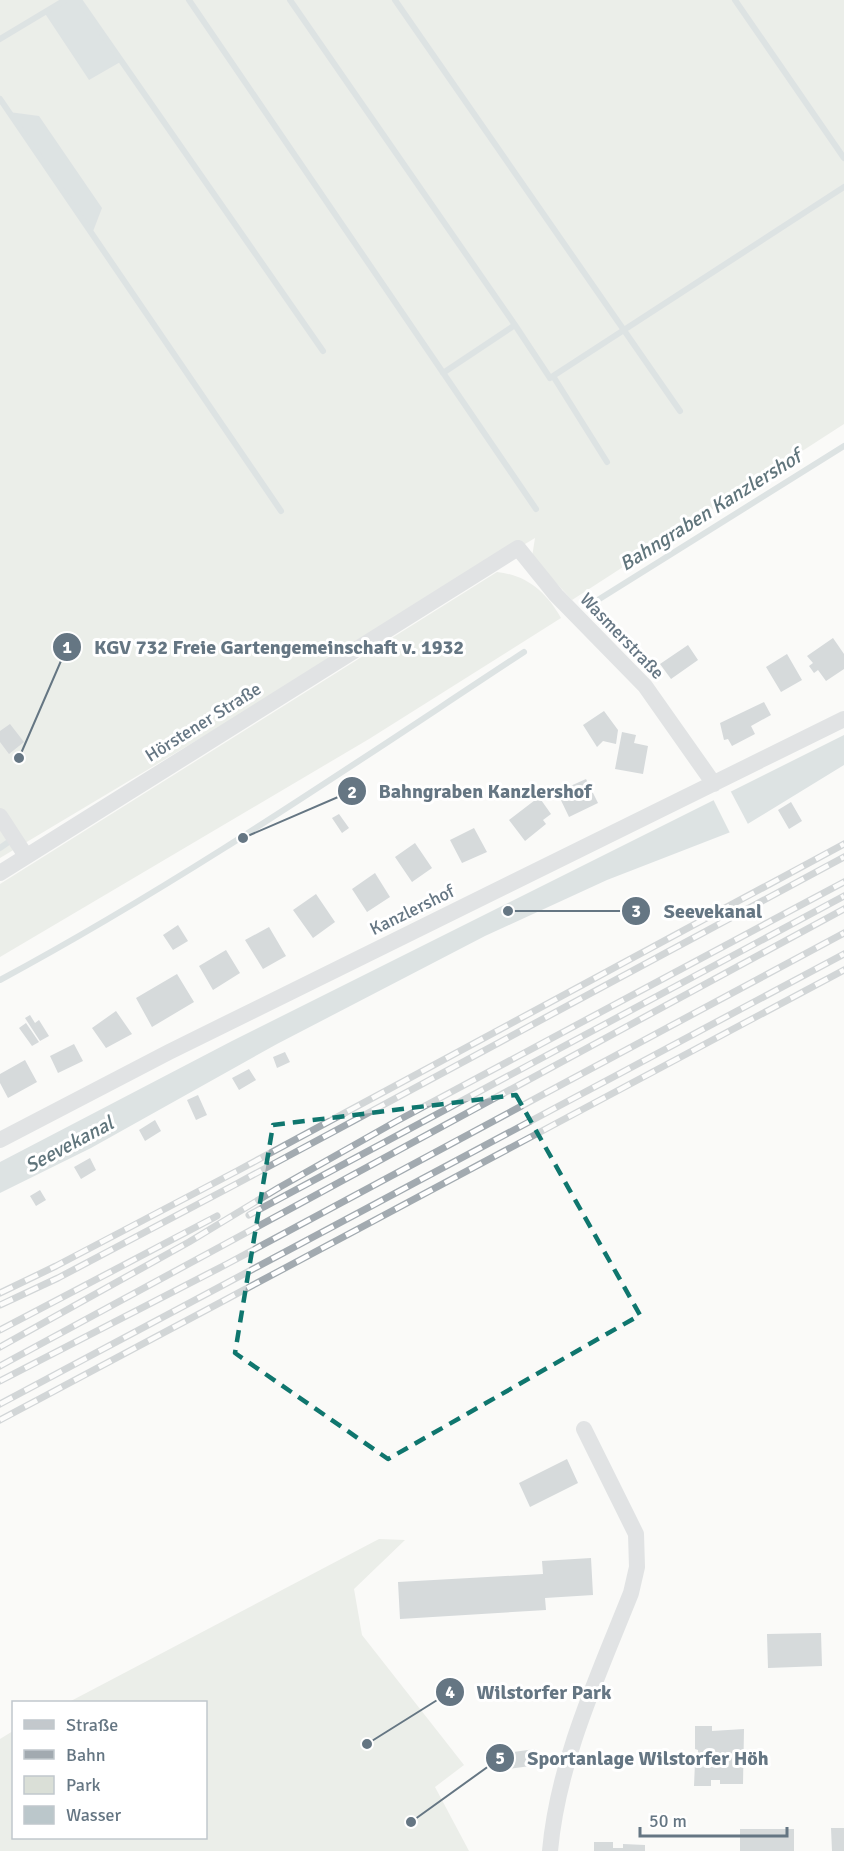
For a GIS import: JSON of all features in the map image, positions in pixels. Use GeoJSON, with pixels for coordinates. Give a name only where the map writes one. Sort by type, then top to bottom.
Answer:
{"type":"FeatureCollection","features":[{"type":"Feature","properties":{"kind":"street","name":"Wasmerstraße"},"geometry":{"type":"LineString","coordinates":[[518,548],[556,595],[645,686],[714,784]]}},
{"type":"Feature","properties":{"kind":"street","name":"Hörstener Straße"},"geometry":{"type":"LineString","coordinates":[[0,873],[518,548]]}},
{"type":"Feature","properties":{"kind":"street","name":"Kanzlershof"},"geometry":{"type":"LineString","coordinates":[[0,1140],[200,1036],[844,719]]}},
{"type":"Feature","properties":{"kind":"street"},"geometry":{"type":"LineString","coordinates":[[0,816],[26,856]]}},
{"type":"Feature","properties":{"kind":"street"},"geometry":{"type":"LineString","coordinates":[[550,1851],[553,1815],[565,1766],[631,1593],[637,1567],[636,1534],[584,1429]]}},
{"type":"Feature","properties":{"kind":"highlighted area"},"geometry":{"type":"Polygon","coordinates":[[[516,1095],[640,1315],[388,1459],[235,1353],[273,1125],[516,1095]]]}},
{"type":"Feature","properties":{"kind":"green space"},"geometry":{"type":"Polygon","coordinates":[[[0,0],[844,0],[844,424],[572,600],[532,557],[535,538],[0,858],[0,0]]]}},
{"type":"Feature","properties":{"kind":"green space"},"geometry":{"type":"Polygon","coordinates":[[[497,572],[527,581],[543,593],[561,618],[369,739],[0,957],[0,884],[497,572]]]}},
{"type":"Feature","properties":{"kind":"green space"},"geometry":{"type":"Polygon","coordinates":[[[379,1539],[405,1540],[354,1589],[362,1635],[464,1765],[435,1787],[469,1851],[0,1851],[0,1739],[12,1732],[12,1839],[207,1839],[207,1701],[71,1701],[379,1539]]]}},
{"type":"Feature","properties":{"kind":"water"},"geometry":{"type":"Polygon","coordinates":[[[65,0],[79,0],[122,61],[89,80],[44,12],[65,0]]]}},
{"type":"Feature","properties":{"kind":"water"},"geometry":{"type":"Polygon","coordinates":[[[9,112],[39,116],[102,208],[92,234],[9,112]]]}},
{"type":"Feature","properties":{"kind":"water"},"geometry":{"type":"Polygon","coordinates":[[[844,735],[844,765],[741,828],[607,880],[485,936],[277,1044],[91,1148],[0,1193],[0,1162],[232,1041],[844,735]]]}},
{"type":"Feature","properties":{"kind":"pier"},"geometry":{"type":"Polygon","coordinates":[[[730,790],[749,826],[731,835],[713,799],[730,790]]]}},
{"type":"Feature","properties":{"kind":"building"},"geometry":{"type":"Polygon","coordinates":[[[833,638],[844,654],[844,669],[826,681],[818,670],[814,673],[809,666],[813,663],[807,656],[833,638]]]}},
{"type":"Feature","properties":{"kind":"building"},"geometry":{"type":"Polygon","coordinates":[[[688,645],[698,660],[671,679],[660,664],[688,645]]]}},
{"type":"Feature","properties":{"kind":"building"},"geometry":{"type":"Polygon","coordinates":[[[787,654],[802,680],[781,692],[766,667],[787,654]]]}},
{"type":"Feature","properties":{"kind":"building"},"geometry":{"type":"Polygon","coordinates":[[[764,702],[771,715],[751,726],[755,734],[732,746],[728,739],[724,740],[720,723],[764,702]]]}},
{"type":"Feature","properties":{"kind":"building"},"geometry":{"type":"Polygon","coordinates":[[[604,711],[618,730],[616,744],[603,741],[597,747],[583,725],[604,711]]]}},
{"type":"Feature","properties":{"kind":"building"},"geometry":{"type":"Polygon","coordinates":[[[10,724],[24,742],[9,754],[0,742],[0,731],[10,724]]]}},
{"type":"Feature","properties":{"kind":"building"},"geometry":{"type":"Polygon","coordinates":[[[622,732],[636,735],[634,743],[648,746],[643,774],[615,769],[622,732]]]}},
{"type":"Feature","properties":{"kind":"building"},"geometry":{"type":"Polygon","coordinates":[[[586,779],[598,803],[569,817],[557,792],[586,779]]]}},
{"type":"Feature","properties":{"kind":"building"},"geometry":{"type":"Polygon","coordinates":[[[539,797],[551,814],[543,820],[546,824],[525,841],[509,820],[539,797]]]}},
{"type":"Feature","properties":{"kind":"building"},"geometry":{"type":"Polygon","coordinates":[[[791,802],[802,821],[789,829],[778,810],[791,802]]]}},
{"type":"Feature","properties":{"kind":"building"},"geometry":{"type":"Polygon","coordinates":[[[339,814],[349,828],[342,833],[332,818],[339,814]]]}},
{"type":"Feature","properties":{"kind":"building"},"geometry":{"type":"Polygon","coordinates":[[[474,828],[487,852],[462,863],[450,840],[474,828]]]}},
{"type":"Feature","properties":{"kind":"building"},"geometry":{"type":"Polygon","coordinates":[[[415,843],[432,868],[412,882],[395,857],[415,843]]]}},
{"type":"Feature","properties":{"kind":"building"},"geometry":{"type":"Polygon","coordinates":[[[375,873],[390,897],[367,912],[352,889],[375,873]]]}},
{"type":"Feature","properties":{"kind":"building"},"geometry":{"type":"Polygon","coordinates":[[[316,894],[335,922],[313,938],[293,910],[316,894]]]}},
{"type":"Feature","properties":{"kind":"building"},"geometry":{"type":"Polygon","coordinates":[[[178,925],[188,941],[173,950],[163,935],[178,925]]]}},
{"type":"Feature","properties":{"kind":"building"},"geometry":{"type":"Polygon","coordinates":[[[269,927],[286,956],[263,969],[245,940],[269,927]]]}},
{"type":"Feature","properties":{"kind":"building"},"geometry":{"type":"Polygon","coordinates":[[[226,950],[240,973],[213,990],[199,966],[226,950]]]}},
{"type":"Feature","properties":{"kind":"building"},"geometry":{"type":"Polygon","coordinates":[[[177,974],[194,1002],[152,1027],[136,998],[177,974]]]}},
{"type":"Feature","properties":{"kind":"building"},"geometry":{"type":"Polygon","coordinates":[[[116,1011],[132,1034],[106,1048],[92,1028],[116,1011]]]}},
{"type":"Feature","properties":{"kind":"building"},"geometry":{"type":"Polygon","coordinates":[[[30,1015],[35,1023],[39,1020],[49,1036],[40,1041],[25,1018],[30,1015]]]}},
{"type":"Feature","properties":{"kind":"building"},"geometry":{"type":"Polygon","coordinates":[[[26,1023],[39,1042],[32,1046],[19,1028],[26,1023]]]}},
{"type":"Feature","properties":{"kind":"building"},"geometry":{"type":"Polygon","coordinates":[[[74,1044],[83,1061],[58,1073],[50,1056],[74,1044]]]}},
{"type":"Feature","properties":{"kind":"building"},"geometry":{"type":"Polygon","coordinates":[[[285,1052],[290,1062],[277,1068],[273,1057],[285,1052]]]}},
{"type":"Feature","properties":{"kind":"building"},"geometry":{"type":"Polygon","coordinates":[[[25,1060],[37,1082],[8,1098],[0,1083],[0,1074],[25,1060]]]}},
{"type":"Feature","properties":{"kind":"building"},"geometry":{"type":"Polygon","coordinates":[[[249,1069],[256,1080],[239,1090],[232,1078],[249,1069]]]}},
{"type":"Feature","properties":{"kind":"building"},"geometry":{"type":"Polygon","coordinates":[[[198,1095],[207,1115],[196,1120],[187,1100],[198,1095]]]}},
{"type":"Feature","properties":{"kind":"building"},"geometry":{"type":"Polygon","coordinates":[[[155,1120],[161,1131],[145,1141],[139,1130],[155,1120]]]}},
{"type":"Feature","properties":{"kind":"building"},"geometry":{"type":"Polygon","coordinates":[[[90,1158],[96,1170],[81,1179],[74,1167],[90,1158]]]}},
{"type":"Feature","properties":{"kind":"building"},"geometry":{"type":"Polygon","coordinates":[[[40,1190],[46,1200],[36,1206],[30,1196],[40,1190]]]}},
{"type":"Feature","properties":{"kind":"building"},"geometry":{"type":"Polygon","coordinates":[[[567,1459],[578,1483],[530,1507],[519,1483],[567,1459]]]}},
{"type":"Feature","properties":{"kind":"building"},"geometry":{"type":"Polygon","coordinates":[[[591,1558],[593,1595],[545,1598],[546,1610],[400,1619],[398,1582],[543,1574],[542,1561],[591,1558]]]}},
{"type":"Feature","properties":{"kind":"building"},"geometry":{"type":"Polygon","coordinates":[[[821,1633],[822,1666],[768,1668],[767,1634],[821,1633]]]}},
{"type":"Feature","properties":{"kind":"building"},"geometry":{"type":"Polygon","coordinates":[[[695,1726],[712,1726],[712,1731],[744,1729],[743,1784],[720,1784],[720,1780],[711,1780],[711,1786],[694,1786],[695,1763],[698,1761],[698,1750],[695,1749],[695,1726]]]}},
{"type":"Feature","properties":{"kind":"building"},"geometry":{"type":"Polygon","coordinates":[[[535,1749],[538,1765],[493,1771],[491,1755],[535,1749]]]}},
{"type":"Feature","properties":{"kind":"building"},"geometry":{"type":"Polygon","coordinates":[[[831,1828],[844,1828],[844,1851],[832,1851],[831,1828]]]}},
{"type":"Feature","properties":{"kind":"building"},"geometry":{"type":"Polygon","coordinates":[[[740,1829],[794,1829],[794,1851],[740,1851],[740,1829]]]}},
{"type":"Feature","properties":{"kind":"building"},"geometry":{"type":"Polygon","coordinates":[[[594,1842],[613,1842],[613,1848],[623,1848],[623,1844],[645,1845],[645,1851],[594,1851],[594,1842]]]}},
{"type":"Feature","properties":{"kind":"waterway"},"geometry":{"type":"LineString","coordinates":[[0,39],[65,0]]}},
{"type":"Feature","properties":{"kind":"waterway"},"geometry":{"type":"LineString","coordinates":[[79,0],[323,351]]}},
{"type":"Feature","properties":{"kind":"waterway"},"geometry":{"type":"LineString","coordinates":[[189,0],[536,509]]}},
{"type":"Feature","properties":{"kind":"waterway"},"geometry":{"type":"LineString","coordinates":[[290,0],[515,325]]}},
{"type":"Feature","properties":{"kind":"waterway"},"geometry":{"type":"LineString","coordinates":[[395,0],[680,411]]}},
{"type":"Feature","properties":{"kind":"waterway"},"geometry":{"type":"LineString","coordinates":[[735,0],[844,158]]}},
{"type":"Feature","properties":{"kind":"waterway"},"geometry":{"type":"LineString","coordinates":[[0,99],[281,511]]}},
{"type":"Feature","properties":{"kind":"waterway"},"geometry":{"type":"LineString","coordinates":[[443,373],[515,325],[550,378],[844,187]]}},
{"type":"Feature","properties":{"kind":"waterway"},"geometry":{"type":"LineString","coordinates":[[553,376],[607,462]]}},
{"type":"Feature","properties":{"kind":"waterway","name":"Bahngraben Kanzlershof"},"geometry":{"type":"LineString","coordinates":[[593,603],[844,446]]}},
{"type":"Feature","properties":{"kind":"waterway","name":"Bahngraben Kanzlershof"},"geometry":{"type":"LineString","coordinates":[[0,980],[200,863],[331,780],[524,652]]}},
{"type":"Feature","properties":{"kind":"waterway"},"geometry":{"type":"LineString","coordinates":[[0,848],[10,841]]}},
{"type":"Feature","properties":{"kind":"railway"},"geometry":{"type":"LineString","coordinates":[[0,1293],[237,1171],[844,844]]}},
{"type":"Feature","properties":{"kind":"railway"},"geometry":{"type":"LineString","coordinates":[[0,1305],[58,1278],[238,1183],[844,857]]}},
{"type":"Feature","properties":{"kind":"railway"},"geometry":{"type":"LineString","coordinates":[[0,1347],[189,1242],[395,1122],[844,882]]}},
{"type":"Feature","properties":{"kind":"railway"},"geometry":{"type":"LineString","coordinates":[[249,1215],[844,896]]}},
{"type":"Feature","properties":{"kind":"railway"},"geometry":{"type":"LineString","coordinates":[[0,1366],[844,909]]}},
{"type":"Feature","properties":{"kind":"railway"},"geometry":{"type":"LineString","coordinates":[[0,1381],[227,1264],[844,933]]}},
{"type":"Feature","properties":{"kind":"railway"},"geometry":{"type":"LineString","coordinates":[[0,1404],[844,954]]}},
{"type":"Feature","properties":{"kind":"railway"},"geometry":{"type":"LineString","coordinates":[[0,1420],[844,970]]}},
{"type":"Feature","properties":{"kind":"railway"},"geometry":{"type":"LineString","coordinates":[[0,1330],[217,1216]]}},
{"type":"Feature","properties":{"kind":"place","name":"KGV 732 Freie Gartengemeinschaft v. 1932"},"geometry":{"type":"Point","coordinates":[19,758]}},
{"type":"Feature","properties":{"kind":"place","name":"Bahngraben Kanzlershof"},"geometry":{"type":"Point","coordinates":[243,838]}},
{"type":"Feature","properties":{"kind":"place","name":"Seevekanal"},"geometry":{"type":"Point","coordinates":[508,911]}},
{"type":"Feature","properties":{"kind":"place","name":"Wilstorfer Park"},"geometry":{"type":"Point","coordinates":[367,1744]}},
{"type":"Feature","properties":{"kind":"place","name":"Sportanlage Wilstorfer Höh"},"geometry":{"type":"Point","coordinates":[411,1822]}}]}
